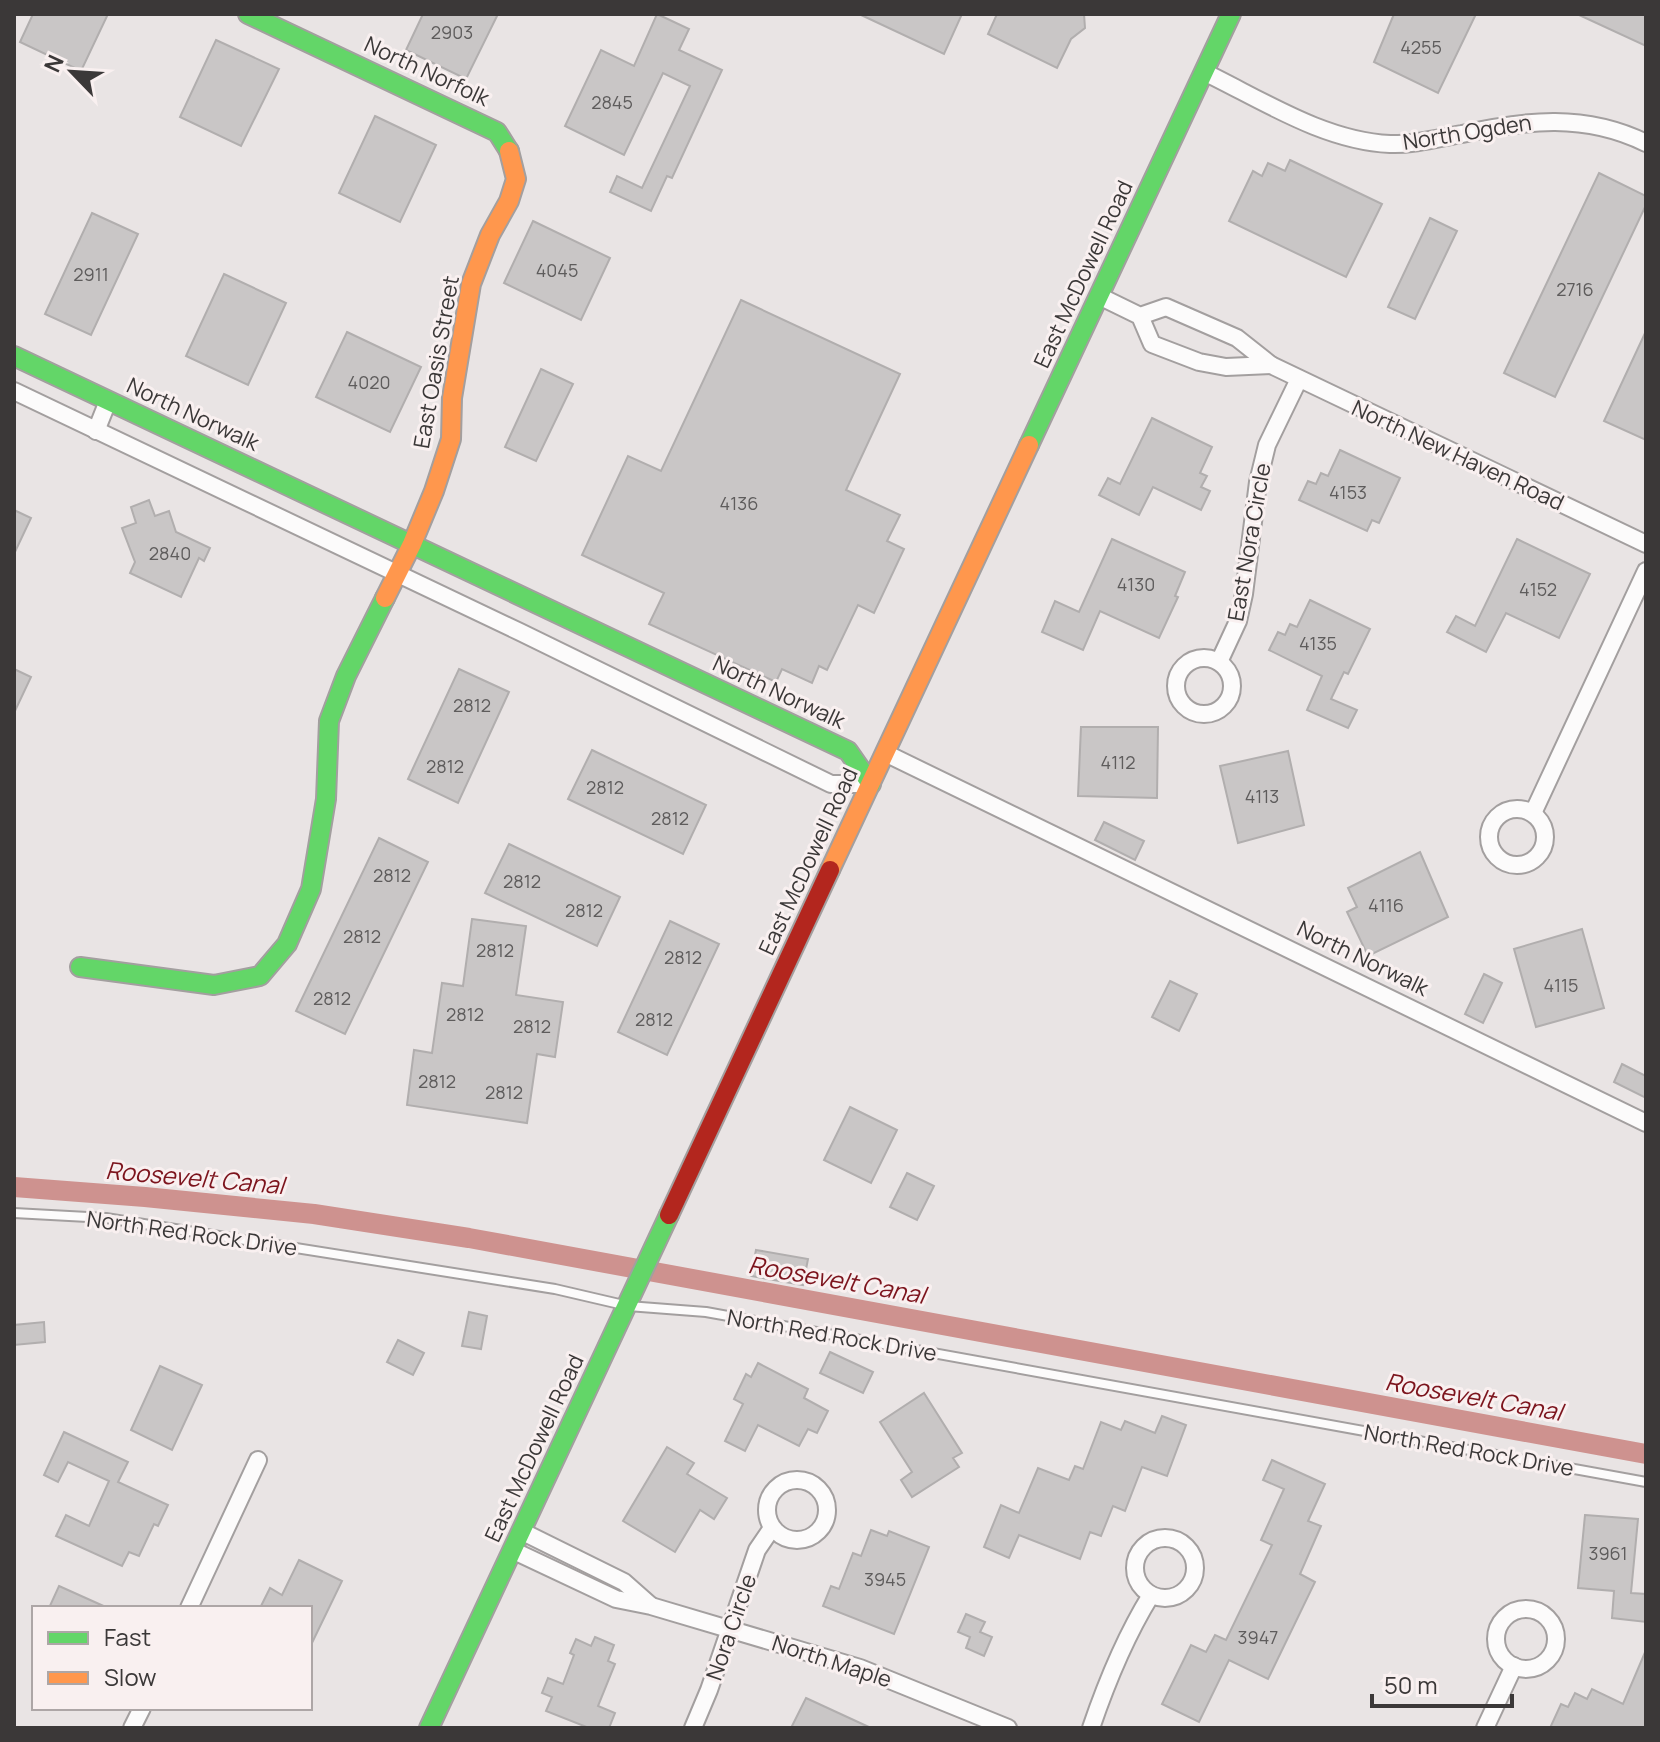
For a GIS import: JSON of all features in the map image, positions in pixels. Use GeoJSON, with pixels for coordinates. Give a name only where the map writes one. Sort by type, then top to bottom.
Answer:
{"type":"FeatureCollection","features":[{"type":"Feature","properties":{"kind":"street","name":"North Norfolk"},"geometry":{"type":"LineString","coordinates":[[248,14],[497,132]]}},
{"type":"Feature","properties":{"kind":"street","name":"East McDowell Road"},"geometry":{"type":"LineString","coordinates":[[429,1728],[1231,14]]}},
{"type":"Feature","properties":{"kind":"street","name":"North Ogden"},"geometry":{"type":"LineString","coordinates":[[1204,72],[1305,121],[1350,139],[1392,145],[1544,120],[1600,126],[1646,143]]}},
{"type":"Feature","properties":{"kind":"street","name":"East Oasis Street"},"geometry":{"type":"LineString","coordinates":[[80,967],[214,985],[260,976],[287,944],[311,889],[326,799],[329,721],[346,676],[434,491],[451,439],[452,398],[471,284],[516,179],[508,147],[497,132]]}},
{"type":"Feature","properties":{"kind":"street"},"geometry":{"type":"LineString","coordinates":[[1099,296],[1140,316]]}},
{"type":"Feature","properties":{"kind":"street","name":"North New Haven Road"},"geometry":{"type":"LineString","coordinates":[[1271,365],[1226,367],[1199,362],[1152,344],[1140,316],[1166,307],[1237,338],[1271,365],[1646,544]]}},
{"type":"Feature","properties":{"kind":"street","name":"North Norwalk"},"geometry":{"type":"LineString","coordinates":[[14,356],[108,401],[831,784],[871,784]]}},
{"type":"Feature","properties":{"kind":"street","name":"East Nora Circle"},"geometry":{"type":"LineString","coordinates":[[1219,662],[1238,621],[1244,594],[1258,482],[1267,445],[1299,379]]}},
{"type":"Feature","properties":{"kind":"street","name":"North Norwalk"},"geometry":{"type":"LineString","coordinates":[[14,391],[96,431],[404,559],[848,751],[871,784]]}},
{"type":"Feature","properties":{"kind":"street"},"geometry":{"type":"LineString","coordinates":[[96,431],[108,401]]}},
{"type":"Feature","properties":{"kind":"street"},"geometry":{"type":"LineString","coordinates":[[1533,813],[1646,571]]}},
{"type":"Feature","properties":{"kind":"street","name":"North Norwalk"},"geometry":{"type":"LineString","coordinates":[[885,753],[1646,1123]]}},
{"type":"Feature","properties":{"kind":"street"},"geometry":{"type":"LineString","coordinates":[[190,1606],[258,1460]]}},
{"type":"Feature","properties":{"kind":"street","name":"Nora Circle"},"geometry":{"type":"LineString","coordinates":[[693,1728],[757,1550],[772,1528]]}},
{"type":"Feature","properties":{"kind":"street","name":"North Maple"},"geometry":{"type":"LineString","coordinates":[[521,1531],[624,1582],[651,1606]]}},
{"type":"Feature","properties":{"kind":"street","name":"North Maple"},"geometry":{"type":"LineString","coordinates":[[512,1550],[616,1599],[651,1606],[860,1668],[1008,1728]]}},
{"type":"Feature","properties":{"kind":"street"},"geometry":{"type":"LineString","coordinates":[[1091,1728],[1113,1667],[1151,1595]]}},
{"type":"Feature","properties":{"kind":"street"},"geometry":{"type":"LineString","coordinates":[[1485,1728],[1514,1666]]}},
{"type":"Feature","properties":{"kind":"street"},"geometry":{"type":"LineString","coordinates":[[132,1728],[141,1710]]}},
{"type":"Feature","properties":{"kind":"lane","name":"North Red Rock Drive"},"geometry":{"type":"LineString","coordinates":[[14,1213],[106,1218],[706,1312],[1646,1482]]}},
{"type":"Feature","properties":{"kind":"building"},"geometry":{"type":"Polygon","coordinates":[[[33,14],[108,14],[81,71],[20,42],[33,14]]]}},
{"type":"Feature","properties":{"kind":"building"},"geometry":{"type":"Polygon","coordinates":[[[423,14],[498,14],[466,79],[406,50],[423,14]]]}},
{"type":"Feature","properties":{"kind":"building"},"geometry":{"type":"Polygon","coordinates":[[[657,14],[689,29],[679,50],[722,70],[672,178],[667,176],[651,211],[610,192],[617,176],[642,188],[690,86],[663,73],[624,155],[565,126],[601,50],[634,66],[657,14]]]}},
{"type":"Feature","properties":{"kind":"building"},"geometry":{"type":"Polygon","coordinates":[[[859,14],[962,14],[944,54],[859,14]]]}},
{"type":"Feature","properties":{"kind":"building"},"geometry":{"type":"Polygon","coordinates":[[[997,14],[1084,14],[1085,28],[1071,39],[1057,68],[988,34],[997,14]]]}},
{"type":"Feature","properties":{"kind":"building"},"geometry":{"type":"Polygon","coordinates":[[[1394,14],[1476,14],[1438,93],[1374,62],[1394,14]]]}},
{"type":"Feature","properties":{"kind":"building"},"geometry":{"type":"Polygon","coordinates":[[[1577,14],[1646,14],[1646,46],[1577,14]]]}},
{"type":"Feature","properties":{"kind":"building"},"geometry":{"type":"Polygon","coordinates":[[[216,40],[279,69],[241,146],[180,117],[216,40]]]}},
{"type":"Feature","properties":{"kind":"building"},"geometry":{"type":"Polygon","coordinates":[[[375,116],[436,145],[400,222],[339,193],[375,116]]]}},
{"type":"Feature","properties":{"kind":"building"},"geometry":{"type":"Polygon","coordinates":[[[1290,160],[1382,204],[1346,277],[1229,221],[1253,171],[1262,176],[1268,163],[1285,171],[1290,160]]]}},
{"type":"Feature","properties":{"kind":"building"},"geometry":{"type":"Polygon","coordinates":[[[1599,173],[1646,196],[1646,205],[1555,397],[1504,373],[1599,173]]]}},
{"type":"Feature","properties":{"kind":"building"},"geometry":{"type":"Polygon","coordinates":[[[92,213],[138,234],[91,335],[45,314],[92,213]]]}},
{"type":"Feature","properties":{"kind":"building"},"geometry":{"type":"Polygon","coordinates":[[[1430,218],[1457,231],[1415,319],[1388,307],[1430,218]]]}},
{"type":"Feature","properties":{"kind":"building"},"geometry":{"type":"Polygon","coordinates":[[[533,221],[610,258],[581,320],[504,283],[533,221]]]}},
{"type":"Feature","properties":{"kind":"building"},"geometry":{"type":"Polygon","coordinates":[[[224,274],[286,303],[248,385],[186,356],[224,274]]]}},
{"type":"Feature","properties":{"kind":"building"},"geometry":{"type":"Polygon","coordinates":[[[741,300],[900,374],[846,490],[900,515],[887,541],[904,549],[874,613],[858,605],[827,670],[819,666],[812,683],[782,669],[776,682],[649,624],[664,593],[582,555],[628,456],[661,471],[741,300]]]}},
{"type":"Feature","properties":{"kind":"building"},"geometry":{"type":"Polygon","coordinates":[[[1646,331],[1646,440],[1604,421],[1646,331]]]}},
{"type":"Feature","properties":{"kind":"building"},"geometry":{"type":"Polygon","coordinates":[[[347,332],[421,367],[390,432],[316,397],[347,332]]]}},
{"type":"Feature","properties":{"kind":"building"},"geometry":{"type":"Polygon","coordinates":[[[541,369],[573,384],[536,461],[505,447],[541,369]]]}},
{"type":"Feature","properties":{"kind":"building"},"geometry":{"type":"Polygon","coordinates":[[[1152,418],[1212,447],[1200,473],[1207,476],[1201,487],[1210,491],[1201,510],[1153,487],[1139,515],[1099,495],[1108,478],[1120,484],[1152,418]]]}},
{"type":"Feature","properties":{"kind":"building"},"geometry":{"type":"Polygon","coordinates":[[[1340,450],[1400,478],[1379,523],[1372,520],[1367,531],[1299,500],[1308,481],[1316,484],[1321,473],[1328,476],[1340,450]]]}},
{"type":"Feature","properties":{"kind":"building"},"geometry":{"type":"Polygon","coordinates":[[[149,500],[155,516],[169,511],[176,532],[210,548],[204,561],[199,558],[181,597],[130,573],[135,562],[122,528],[136,523],[131,507],[149,500]]]}},
{"type":"Feature","properties":{"kind":"building"},"geometry":{"type":"Polygon","coordinates":[[[14,510],[31,518],[14,554],[14,510]]]}},
{"type":"Feature","properties":{"kind":"building"},"geometry":{"type":"Polygon","coordinates":[[[1112,539],[1185,572],[1175,596],[1178,597],[1159,638],[1100,611],[1083,650],[1042,632],[1055,601],[1079,612],[1112,539]]]}},
{"type":"Feature","properties":{"kind":"building"},"geometry":{"type":"Polygon","coordinates":[[[1517,539],[1590,574],[1559,638],[1506,613],[1486,652],[1447,632],[1456,616],[1475,626],[1517,539]]]}},
{"type":"Feature","properties":{"kind":"building"},"geometry":{"type":"Polygon","coordinates":[[[1310,600],[1370,629],[1348,674],[1344,672],[1331,699],[1357,710],[1348,728],[1307,710],[1322,676],[1269,650],[1278,632],[1285,635],[1290,624],[1297,627],[1310,600]]]}},
{"type":"Feature","properties":{"kind":"building"},"geometry":{"type":"Polygon","coordinates":[[[14,669],[31,677],[14,713],[14,669]]]}},
{"type":"Feature","properties":{"kind":"building"},"geometry":{"type":"Polygon","coordinates":[[[459,669],[509,692],[458,803],[408,779],[459,669]]]}},
{"type":"Feature","properties":{"kind":"building"},"geometry":{"type":"Polygon","coordinates":[[[1081,727],[1158,727],[1157,798],[1078,796],[1081,727]]]}},
{"type":"Feature","properties":{"kind":"building"},"geometry":{"type":"Polygon","coordinates":[[[592,750],[706,805],[683,854],[568,799],[592,750]]]}},
{"type":"Feature","properties":{"kind":"building"},"geometry":{"type":"Polygon","coordinates":[[[1288,751],[1304,825],[1238,843],[1220,766],[1288,751]]]}},
{"type":"Feature","properties":{"kind":"building"},"geometry":{"type":"Polygon","coordinates":[[[1104,822],[1144,841],[1135,860],[1095,840],[1104,822]]]}},
{"type":"Feature","properties":{"kind":"building"},"geometry":{"type":"Polygon","coordinates":[[[379,838],[428,862],[345,1034],[296,1011],[379,838]]]}},
{"type":"Feature","properties":{"kind":"building"},"geometry":{"type":"Polygon","coordinates":[[[509,844],[620,897],[597,946],[485,893],[509,844]]]}},
{"type":"Feature","properties":{"kind":"building"},"geometry":{"type":"Polygon","coordinates":[[[1420,852],[1448,917],[1368,956],[1347,912],[1357,907],[1348,888],[1420,852]]]}},
{"type":"Feature","properties":{"kind":"building"},"geometry":{"type":"Polygon","coordinates":[[[472,919],[526,926],[516,995],[563,1002],[555,1057],[537,1054],[527,1123],[407,1105],[414,1050],[432,1053],[442,983],[463,986],[472,919]]]}},
{"type":"Feature","properties":{"kind":"building"},"geometry":{"type":"Polygon","coordinates":[[[670,921],[719,944],[667,1055],[618,1032],[670,921]]]}},
{"type":"Feature","properties":{"kind":"building"},"geometry":{"type":"Polygon","coordinates":[[[1582,929],[1604,1008],[1536,1027],[1514,949],[1582,929]]]}},
{"type":"Feature","properties":{"kind":"building"},"geometry":{"type":"Polygon","coordinates":[[[1484,974],[1502,983],[1483,1023],[1465,1014],[1484,974]]]}},
{"type":"Feature","properties":{"kind":"building"},"geometry":{"type":"Polygon","coordinates":[[[1170,981],[1197,994],[1179,1031],[1152,1017],[1170,981]]]}},
{"type":"Feature","properties":{"kind":"building"},"geometry":{"type":"Polygon","coordinates":[[[1622,1064],[1646,1076],[1646,1098],[1614,1082],[1622,1064]]]}},
{"type":"Feature","properties":{"kind":"building"},"geometry":{"type":"Polygon","coordinates":[[[850,1107],[897,1130],[871,1183],[824,1160],[850,1107]]]}},
{"type":"Feature","properties":{"kind":"building"},"geometry":{"type":"Polygon","coordinates":[[[907,1173],[934,1186],[917,1220],[890,1207],[907,1173]]]}},
{"type":"Feature","properties":{"kind":"building"},"geometry":{"type":"Polygon","coordinates":[[[756,1250],[808,1259],[803,1285],[751,1276],[756,1250]]]}},
{"type":"Feature","properties":{"kind":"building"},"geometry":{"type":"Polygon","coordinates":[[[469,1312],[487,1316],[481,1349],[462,1346],[469,1312]]]}},
{"type":"Feature","properties":{"kind":"building"},"geometry":{"type":"Polygon","coordinates":[[[44,1322],[45,1342],[14,1345],[14,1325],[44,1322]]]}},
{"type":"Feature","properties":{"kind":"building"},"geometry":{"type":"Polygon","coordinates":[[[398,1340],[424,1353],[413,1375],[387,1362],[398,1340]]]}},
{"type":"Feature","properties":{"kind":"building"},"geometry":{"type":"Polygon","coordinates":[[[830,1352],[873,1372],[863,1393],[820,1373],[830,1352]]]}},
{"type":"Feature","properties":{"kind":"building"},"geometry":{"type":"Polygon","coordinates":[[[758,1363],[808,1389],[804,1398],[828,1411],[817,1433],[808,1429],[799,1446],[758,1425],[745,1451],[725,1441],[743,1404],[734,1399],[746,1374],[751,1377],[758,1363]]]}},
{"type":"Feature","properties":{"kind":"building"},"geometry":{"type":"Polygon","coordinates":[[[160,1366],[202,1385],[172,1450],[131,1430],[160,1366]]]}},
{"type":"Feature","properties":{"kind":"building"},"geometry":{"type":"Polygon","coordinates":[[[924,1393],[962,1453],[953,1458],[959,1467],[912,1497],[901,1480],[912,1472],[880,1422],[924,1393]]]}},
{"type":"Feature","properties":{"kind":"building"},"geometry":{"type":"Polygon","coordinates":[[[1162,1416],[1186,1425],[1167,1476],[1142,1467],[1125,1511],[1113,1506],[1101,1536],[1090,1532],[1080,1559],[1019,1535],[1009,1558],[984,1547],[1001,1505],[1019,1513],[1038,1468],[1069,1480],[1075,1466],[1083,1469],[1101,1422],[1121,1430],[1125,1421],[1155,1433],[1162,1416]]]}},
{"type":"Feature","properties":{"kind":"building"},"geometry":{"type":"Polygon","coordinates":[[[64,1432],[128,1462],[118,1482],[168,1505],[158,1526],[154,1524],[139,1556],[129,1552],[122,1566],[56,1536],[66,1515],[89,1526],[109,1481],[68,1462],[58,1482],[44,1475],[64,1432]]]}},
{"type":"Feature","properties":{"kind":"building"},"geometry":{"type":"Polygon","coordinates":[[[667,1447],[694,1463],[687,1474],[727,1498],[714,1519],[700,1510],[675,1552],[623,1521],[667,1447]]]}},
{"type":"Feature","properties":{"kind":"building"},"geometry":{"type":"Polygon","coordinates":[[[1272,1460],[1325,1484],[1308,1521],[1321,1526],[1300,1574],[1315,1582],[1268,1679],[1229,1660],[1199,1722],[1162,1704],[1191,1645],[1206,1652],[1215,1635],[1226,1640],[1272,1545],[1261,1540],[1284,1489],[1263,1480],[1272,1460]]]}},
{"type":"Feature","properties":{"kind":"building"},"geometry":{"type":"Polygon","coordinates":[[[1585,1515],[1638,1519],[1631,1593],[1646,1594],[1646,1622],[1612,1618],[1614,1591],[1578,1588],[1585,1515]]]}},
{"type":"Feature","properties":{"kind":"building"},"geometry":{"type":"Polygon","coordinates":[[[871,1530],[887,1536],[889,1531],[929,1547],[894,1634],[823,1606],[831,1586],[839,1589],[853,1553],[861,1556],[871,1530]]]}},
{"type":"Feature","properties":{"kind":"building"},"geometry":{"type":"Polygon","coordinates":[[[299,1560],[342,1581],[312,1643],[312,1606],[261,1606],[270,1588],[282,1595],[299,1560]]]}},
{"type":"Feature","properties":{"kind":"building"},"geometry":{"type":"Polygon","coordinates":[[[59,1586],[104,1606],[50,1606],[59,1586]]]}},
{"type":"Feature","properties":{"kind":"building"},"geometry":{"type":"Polygon","coordinates":[[[966,1614],[985,1622],[980,1632],[992,1637],[984,1656],[966,1648],[970,1637],[958,1632],[966,1614]]]}},
{"type":"Feature","properties":{"kind":"building"},"geometry":{"type":"Polygon","coordinates":[[[595,1637],[614,1645],[608,1661],[615,1664],[598,1706],[615,1713],[609,1728],[589,1728],[546,1711],[552,1697],[542,1693],[548,1678],[563,1684],[574,1655],[570,1653],[576,1639],[591,1646],[595,1637]]]}},
{"type":"Feature","properties":{"kind":"building"},"geometry":{"type":"Polygon","coordinates":[[[1646,1650],[1646,1728],[1550,1728],[1561,1704],[1568,1707],[1575,1693],[1587,1699],[1592,1689],[1623,1704],[1646,1650]]]}},
{"type":"Feature","properties":{"kind":"building"},"geometry":{"type":"Polygon","coordinates":[[[806,1698],[871,1728],[791,1728],[806,1698]]]}},
{"type":"Feature","properties":{"kind":"waterway","name":"Roosevelt Canal"},"geometry":{"type":"LineString","coordinates":[[14,1187],[314,1214],[469,1238],[1646,1454]]}},
{"type":"Feature","properties":{"kind":"traffic: fast"},"geometry":{"type":"LineString","coordinates":[[248,14],[497,132],[509,151]]}},
{"type":"Feature","properties":{"kind":"traffic: fast"},"geometry":{"type":"LineString","coordinates":[[1029,445],[1231,14]]}},
{"type":"Feature","properties":{"kind":"traffic: fast"},"geometry":{"type":"LineString","coordinates":[[14,356],[848,751],[871,784]]}},
{"type":"Feature","properties":{"kind":"traffic: fast"},"geometry":{"type":"LineString","coordinates":[[80,967],[214,985],[260,976],[287,944],[311,889],[326,799],[329,721],[346,676],[385,598]]}},
{"type":"Feature","properties":{"kind":"traffic: fast"},"geometry":{"type":"LineString","coordinates":[[429,1728],[669,1215]]}},
{"type":"Feature","properties":{"kind":"traffic: slow"},"geometry":{"type":"LineString","coordinates":[[385,598],[412,544],[451,439],[452,398],[471,284],[516,179],[509,151]]}},
{"type":"Feature","properties":{"kind":"traffic: slow"},"geometry":{"type":"LineString","coordinates":[[830,870],[1029,445]]}},
{"type":"Feature","properties":{"kind":"traffic: jam"},"geometry":{"type":"LineString","coordinates":[[669,1215],[830,870]]}}]}
